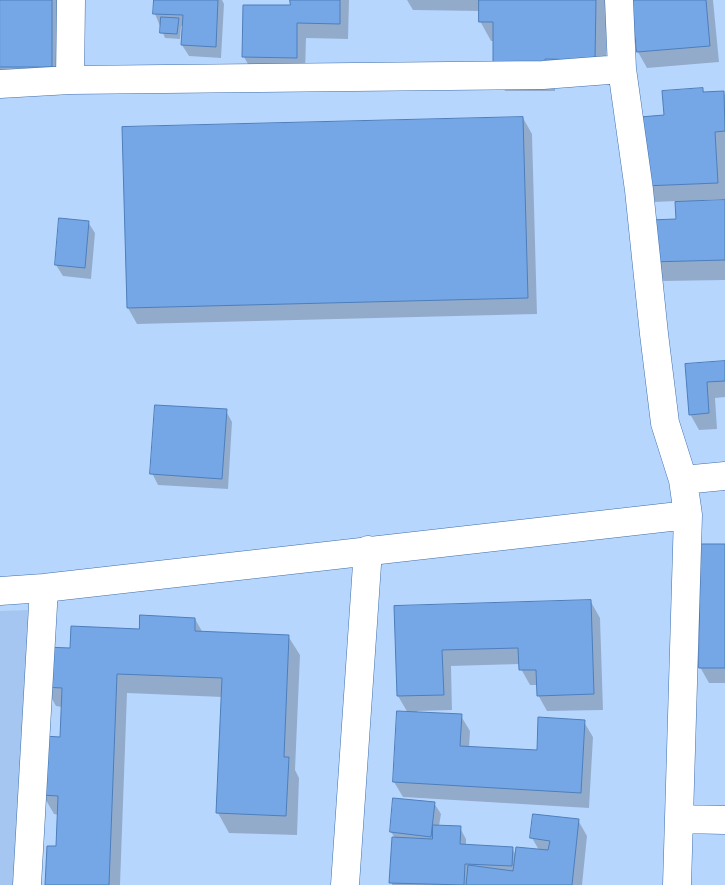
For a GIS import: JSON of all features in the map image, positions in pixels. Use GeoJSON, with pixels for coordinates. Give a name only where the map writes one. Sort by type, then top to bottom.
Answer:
{"type":"FeatureCollection","features":[{"type":"Feature","properties":{"kind":"street"},"geometry":{"type":"LineString","coordinates":[[70,80],[71,0]]}},
{"type":"Feature","properties":{"kind":"street"},"geometry":{"type":"LineString","coordinates":[[619,0],[622,69],[639,190],[665,423],[683,480],[688,516],[681,819],[677,885]]}},
{"type":"Feature","properties":{"kind":"street"},"geometry":{"type":"LineString","coordinates":[[0,84],[70,80],[543,75],[622,69]]}},
{"type":"Feature","properties":{"kind":"street"},"geometry":{"type":"LineString","coordinates":[[683,480],[725,476]]}},
{"type":"Feature","properties":{"kind":"street"},"geometry":{"type":"LineString","coordinates":[[0,591],[44,588],[368,550],[688,516]]}},
{"type":"Feature","properties":{"kind":"street"},"geometry":{"type":"LineString","coordinates":[[344,885],[368,550]]}},
{"type":"Feature","properties":{"kind":"street"},"geometry":{"type":"LineString","coordinates":[[27,885],[44,588]]}},
{"type":"Feature","properties":{"kind":"street"},"geometry":{"type":"LineString","coordinates":[[681,819],[725,820]]}},
{"type":"Feature","properties":{"kind":"shaded area"},"geometry":{"type":"Polygon","coordinates":[[[30,610],[15,885],[0,885],[0,611],[30,610]]]}},
{"type":"Feature","properties":{"kind":"building"},"geometry":{"type":"Polygon","coordinates":[[[0,0],[52,0],[52,67],[0,67],[0,0]]]}},
{"type":"Feature","properties":{"kind":"building"},"geometry":{"type":"Polygon","coordinates":[[[154,0],[218,0],[216,47],[181,45],[183,15],[153,14],[154,0]]]}},
{"type":"Feature","properties":{"kind":"building"},"geometry":{"type":"Polygon","coordinates":[[[290,0],[340,0],[340,24],[297,23],[297,58],[242,57],[243,5],[290,5],[290,0]]]}},
{"type":"Feature","properties":{"kind":"building"},"geometry":{"type":"Polygon","coordinates":[[[479,0],[596,0],[595,60],[545,59],[545,72],[493,71],[493,22],[479,22],[479,0]]]}},
{"type":"Feature","properties":{"kind":"building"},"geometry":{"type":"Polygon","coordinates":[[[632,0],[706,0],[710,46],[637,52],[632,0]]]}},
{"type":"Feature","properties":{"kind":"building"},"geometry":{"type":"Polygon","coordinates":[[[161,17],[179,18],[177,34],[160,33],[161,17]]]}},
{"type":"Feature","properties":{"kind":"building"},"geometry":{"type":"Polygon","coordinates":[[[703,88],[703,92],[724,91],[725,131],[715,132],[718,183],[644,186],[640,117],[664,115],[662,91],[703,88]]]}},
{"type":"Feature","properties":{"kind":"building"},"geometry":{"type":"Polygon","coordinates":[[[523,117],[528,298],[127,308],[122,127],[523,117]]]}},
{"type":"Feature","properties":{"kind":"building"},"geometry":{"type":"Polygon","coordinates":[[[725,200],[725,260],[650,262],[649,220],[676,219],[675,202],[725,200]]]}},
{"type":"Feature","properties":{"kind":"building"},"geometry":{"type":"Polygon","coordinates":[[[59,218],[89,221],[85,268],[55,265],[59,218]]]}},
{"type":"Feature","properties":{"kind":"building"},"geometry":{"type":"Polygon","coordinates":[[[725,361],[725,381],[707,382],[709,413],[689,415],[685,364],[725,361]]]}},
{"type":"Feature","properties":{"kind":"building"},"geometry":{"type":"Polygon","coordinates":[[[155,405],[227,409],[222,479],[150,474],[155,405]]]}},
{"type":"Feature","properties":{"kind":"building"},"geometry":{"type":"Polygon","coordinates":[[[701,544],[725,544],[725,668],[699,668],[701,544]]]}},
{"type":"Feature","properties":{"kind":"building"},"geometry":{"type":"Polygon","coordinates":[[[591,600],[594,694],[537,696],[536,670],[519,670],[518,648],[442,650],[444,695],[397,696],[394,606],[591,600]]]}},
{"type":"Feature","properties":{"kind":"building"},"geometry":{"type":"Polygon","coordinates":[[[140,615],[195,618],[195,631],[289,635],[284,757],[289,757],[286,816],[216,813],[222,678],[117,674],[109,885],[45,885],[47,846],[56,846],[58,796],[41,795],[44,736],[60,737],[62,688],[43,687],[45,647],[70,648],[71,626],[139,629],[140,615]]]}},
{"type":"Feature","properties":{"kind":"building"},"geometry":{"type":"Polygon","coordinates":[[[397,711],[462,714],[460,746],[537,750],[538,717],[585,720],[581,793],[393,782],[397,711]]]}},
{"type":"Feature","properties":{"kind":"building"},"geometry":{"type":"Polygon","coordinates":[[[393,798],[435,802],[431,837],[390,832],[393,798]]]}},
{"type":"Feature","properties":{"kind":"building"},"geometry":{"type":"Polygon","coordinates":[[[533,814],[579,819],[572,885],[466,885],[468,865],[513,871],[516,847],[548,850],[550,841],[530,838],[533,814]]]}},
{"type":"Feature","properties":{"kind":"building"},"geometry":{"type":"Polygon","coordinates":[[[433,825],[461,826],[460,844],[513,847],[512,866],[465,864],[464,885],[389,883],[392,837],[432,839],[433,825]]]}}]}
